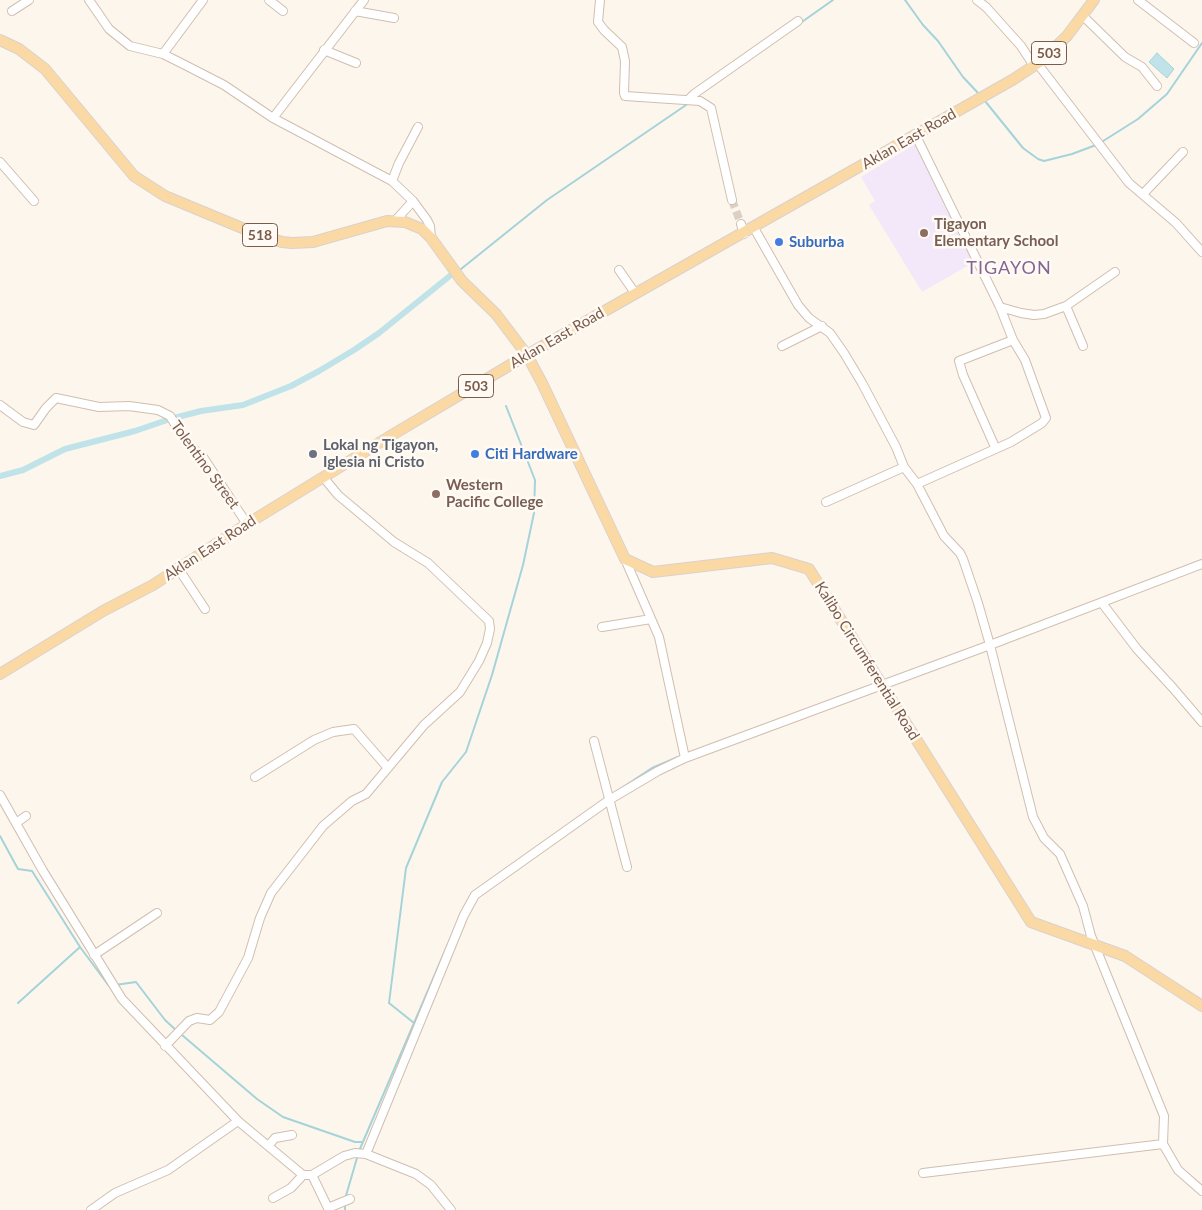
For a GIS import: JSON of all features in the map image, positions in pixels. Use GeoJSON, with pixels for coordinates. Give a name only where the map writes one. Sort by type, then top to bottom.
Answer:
{"type":"FeatureCollection","features":[{"type":"Feature","properties":{"kind":"main road","name":"503"},"geometry":{"type":"LineString","coordinates":[[1036,64],[1067,36],[1094,0]]}},
{"type":"Feature","properties":{"kind":"main road","name":"518"},"geometry":{"type":"LineString","coordinates":[[0,40],[19,49],[45,69],[134,176],[165,196],[260,235],[292,244],[313,242],[372,225],[395,221],[415,225],[431,238],[462,281],[490,306],[527,355],[625,559]]}},
{"type":"Feature","properties":{"kind":"main road","name":"Aklan East Road"},"geometry":{"type":"LineString","coordinates":[[0,674],[103,611],[153,585],[247,524],[527,355],[742,229],[754,228],[916,136],[1036,64]]}},
{"type":"Feature","properties":{"kind":"main road","name":"Kalibo Circumferential Road"},"geometry":{"type":"LineString","coordinates":[[625,559],[653,572],[772,558],[809,569],[1031,922],[1126,956],[1202,1006]]}},
{"type":"Feature","properties":{"kind":"street"},"geometry":{"type":"LineString","coordinates":[[12,11],[29,0]]}},
{"type":"Feature","properties":{"kind":"street"},"geometry":{"type":"LineString","coordinates":[[89,0],[109,29],[130,46],[163,54],[224,85],[273,118],[392,181],[413,201],[430,226],[431,238]]}},
{"type":"Feature","properties":{"kind":"street"},"geometry":{"type":"LineString","coordinates":[[163,54],[203,0]]}},
{"type":"Feature","properties":{"kind":"street"},"geometry":{"type":"LineString","coordinates":[[269,0],[283,12]]}},
{"type":"Feature","properties":{"kind":"street"},"geometry":{"type":"LineString","coordinates":[[273,118],[364,0]]}},
{"type":"Feature","properties":{"kind":"street"},"geometry":{"type":"LineString","coordinates":[[600,0],[598,22],[622,47],[624,54],[625,96],[689,99],[700,101],[711,108],[732,200]]}},
{"type":"Feature","properties":{"kind":"street"},"geometry":{"type":"LineString","coordinates":[[977,0],[986,7],[1021,46],[1129,182],[1176,223],[1202,252]]}},
{"type":"Feature","properties":{"kind":"street"},"geometry":{"type":"LineString","coordinates":[[986,7],[992,0]]}},
{"type":"Feature","properties":{"kind":"street"},"geometry":{"type":"LineString","coordinates":[[1138,0],[1194,43]]}},
{"type":"Feature","properties":{"kind":"street"},"geometry":{"type":"LineString","coordinates":[[355,11],[394,18]]}},
{"type":"Feature","properties":{"kind":"street"},"geometry":{"type":"LineString","coordinates":[[1083,16],[1125,57],[1142,67],[1157,86]]}},
{"type":"Feature","properties":{"kind":"street"},"geometry":{"type":"LineString","coordinates":[[689,99],[798,21]]}},
{"type":"Feature","properties":{"kind":"street"},"geometry":{"type":"LineString","coordinates":[[324,50],[356,63]]}},
{"type":"Feature","properties":{"kind":"street"},"geometry":{"type":"LineString","coordinates":[[392,181],[399,163],[418,127]]}},
{"type":"Feature","properties":{"kind":"street"},"geometry":{"type":"LineString","coordinates":[[916,136],[1000,307],[1013,340],[1025,360],[1046,418],[1042,423],[1010,442],[917,484]]}},
{"type":"Feature","properties":{"kind":"street"},"geometry":{"type":"LineString","coordinates":[[1143,194],[1183,152]]}},
{"type":"Feature","properties":{"kind":"street"},"geometry":{"type":"LineString","coordinates":[[0,162],[34,201]]}},
{"type":"Feature","properties":{"kind":"street"},"geometry":{"type":"LineString","coordinates":[[395,221],[413,201]]}},
{"type":"Feature","properties":{"kind":"street"},"geometry":{"type":"LineString","coordinates":[[754,228],[798,305],[809,318],[830,332],[862,383],[896,447],[904,467],[917,484],[944,536],[960,553],[990,645],[1033,817],[1044,838],[1060,854],[1083,906],[1095,945],[1164,1116],[1164,1144],[1178,1170],[1202,1191]]}},
{"type":"Feature","properties":{"kind":"street"},"geometry":{"type":"LineString","coordinates":[[619,270],[635,293]]}},
{"type":"Feature","properties":{"kind":"street"},"geometry":{"type":"LineString","coordinates":[[1000,307],[1034,315],[1044,314],[1066,306],[1115,272]]}},
{"type":"Feature","properties":{"kind":"street"},"geometry":{"type":"LineString","coordinates":[[1066,306],[1083,346]]}},
{"type":"Feature","properties":{"kind":"street"},"geometry":{"type":"LineString","coordinates":[[782,346],[822,326]]}},
{"type":"Feature","properties":{"kind":"street"},"geometry":{"type":"LineString","coordinates":[[995,448],[963,375],[959,361],[1013,340]]}},
{"type":"Feature","properties":{"kind":"street","name":"Tolentino Street"},"geometry":{"type":"LineString","coordinates":[[0,405],[23,422],[34,424],[56,398],[99,407],[129,406],[158,410],[170,416],[186,443],[203,457],[247,524]]}},
{"type":"Feature","properties":{"kind":"street"},"geometry":{"type":"LineString","coordinates":[[826,502],[904,467]]}},
{"type":"Feature","properties":{"kind":"street"},"geometry":{"type":"LineString","coordinates":[[165,1046],[189,1021],[197,1018],[210,1020],[219,1012],[244,966],[260,918],[272,894],[324,826],[352,801],[366,794],[424,725],[460,692],[479,662],[488,643],[489,621],[428,564],[394,542],[338,495],[324,478]]}},
{"type":"Feature","properties":{"kind":"street"},"geometry":{"type":"LineString","coordinates":[[625,559],[659,637],[685,758]]}},
{"type":"Feature","properties":{"kind":"street"},"geometry":{"type":"LineString","coordinates":[[366,1154],[464,915],[475,895],[609,800],[658,771],[685,758],[1202,564]]}},
{"type":"Feature","properties":{"kind":"street"},"geometry":{"type":"LineString","coordinates":[[178,568],[205,609]]}},
{"type":"Feature","properties":{"kind":"street"},"geometry":{"type":"LineString","coordinates":[[1102,603],[1137,649],[1202,722]]}},
{"type":"Feature","properties":{"kind":"street"},"geometry":{"type":"LineString","coordinates":[[602,627],[651,619]]}},
{"type":"Feature","properties":{"kind":"street"},"geometry":{"type":"LineString","coordinates":[[255,777],[314,740],[333,732],[354,729],[388,768]]}},
{"type":"Feature","properties":{"kind":"street"},"geometry":{"type":"LineString","coordinates":[[594,741],[628,868]]}},
{"type":"Feature","properties":{"kind":"street"},"geometry":{"type":"LineString","coordinates":[[0,795],[122,999],[238,1120],[302,1175],[312,1175],[344,1156],[355,1153],[366,1154],[416,1174],[431,1185],[451,1210]]}},
{"type":"Feature","properties":{"kind":"street"},"geometry":{"type":"LineString","coordinates":[[16,823],[26,816]]}},
{"type":"Feature","properties":{"kind":"street"},"geometry":{"type":"LineString","coordinates":[[94,955],[157,913]]}},
{"type":"Feature","properties":{"kind":"street"},"geometry":{"type":"LineString","coordinates":[[91,1210],[115,1193],[168,1170],[238,1120]]}},
{"type":"Feature","properties":{"kind":"street"},"geometry":{"type":"LineString","coordinates":[[269,1146],[275,1138],[292,1135]]}},
{"type":"Feature","properties":{"kind":"street"},"geometry":{"type":"LineString","coordinates":[[923,1173],[1164,1144]]}},
{"type":"Feature","properties":{"kind":"street"},"geometry":{"type":"LineString","coordinates":[[273,1198],[291,1188],[302,1175]]}},
{"type":"Feature","properties":{"kind":"street"},"geometry":{"type":"LineString","coordinates":[[312,1175],[328,1208],[350,1200]]}},
{"type":"Feature","properties":{"kind":"shaded area","name":"Tigayon Elementary School"},"geometry":{"type":"Polygon","coordinates":[[[915,144],[974,262],[922,292],[869,205],[875,201],[861,177],[915,144]]]}},
{"type":"Feature","properties":{"kind":"water"},"geometry":{"type":"Polygon","coordinates":[[[1157,53],[1174,69],[1167,78],[1149,62],[1157,53]]]}},
{"type":"Feature","properties":{"kind":"waterway"},"geometry":{"type":"LineString","coordinates":[[799,24],[833,0]]}},
{"type":"Feature","properties":{"kind":"waterway"},"geometry":{"type":"LineString","coordinates":[[905,0],[923,25],[938,41],[963,77],[979,94]]}},
{"type":"Feature","properties":{"kind":"waterway"},"geometry":{"type":"LineString","coordinates":[[1100,143],[1138,119],[1167,94],[1202,43]]}},
{"type":"Feature","properties":{"kind":"waterway"},"geometry":{"type":"LineString","coordinates":[[985,101],[1023,148],[1038,159],[1044,161],[1072,154],[1096,145]]}},
{"type":"Feature","properties":{"kind":"waterway"},"geometry":{"type":"LineString","coordinates":[[461,269],[547,200],[689,103]]}},
{"type":"Feature","properties":{"kind":"waterway"},"geometry":{"type":"LineString","coordinates":[[174,418],[201,411],[243,405],[291,386],[354,350],[379,333],[451,275]]}},
{"type":"Feature","properties":{"kind":"waterway"},"geometry":{"type":"LineString","coordinates":[[414,1023],[389,1003],[406,868],[442,782],[466,752],[492,675],[523,565],[534,513],[535,480],[506,406]]}},
{"type":"Feature","properties":{"kind":"waterway"},"geometry":{"type":"LineString","coordinates":[[0,476],[23,470],[65,449],[135,431],[170,419]]}},
{"type":"Feature","properties":{"kind":"waterway"},"geometry":{"type":"LineString","coordinates":[[611,795],[652,768],[678,757]]}},
{"type":"Feature","properties":{"kind":"waterway"},"geometry":{"type":"LineString","coordinates":[[0,836],[18,869],[32,871],[80,947],[109,986],[111,985]]}},
{"type":"Feature","properties":{"kind":"waterway"},"geometry":{"type":"LineString","coordinates":[[359,1151],[448,944]]}},
{"type":"Feature","properties":{"kind":"waterway"},"geometry":{"type":"LineString","coordinates":[[18,1003],[80,947]]}},
{"type":"Feature","properties":{"kind":"waterway"},"geometry":{"type":"LineString","coordinates":[[115,985],[136,982],[165,1020],[177,1031]]}},
{"type":"Feature","properties":{"kind":"waterway"},"geometry":{"type":"LineString","coordinates":[[182,1035],[257,1099],[283,1117],[355,1142],[361,1142]]}},
{"type":"Feature","properties":{"kind":"waterway"},"geometry":{"type":"LineString","coordinates":[[345,1199],[357,1158]]}},
{"type":"Feature","properties":{"kind":"tunnel"},"geometry":{"type":"LineString","coordinates":[[732,200],[741,224]]}},
{"type":"Feature","properties":{"kind":"place","name":"Tigayon Elementary School"},"geometry":{"type":"Point","coordinates":[924,233]}},
{"type":"Feature","properties":{"kind":"place","name":"Suburba"},"geometry":{"type":"Point","coordinates":[779,242]}},
{"type":"Feature","properties":{"kind":"place","name":"Lokal ng Tigayon, Iglesia ni Cristo"},"geometry":{"type":"Point","coordinates":[313,454]}},
{"type":"Feature","properties":{"kind":"place","name":"Citi Hardware"},"geometry":{"type":"Point","coordinates":[475,454]}},
{"type":"Feature","properties":{"kind":"place","name":"Western Pacific College"},"geometry":{"type":"Point","coordinates":[436,494]}},
{"type":"Feature","properties":{"kind":"district","name":"TIGAYON"},"geometry":{"type":"Point","coordinates":[1009,268]}}]}
